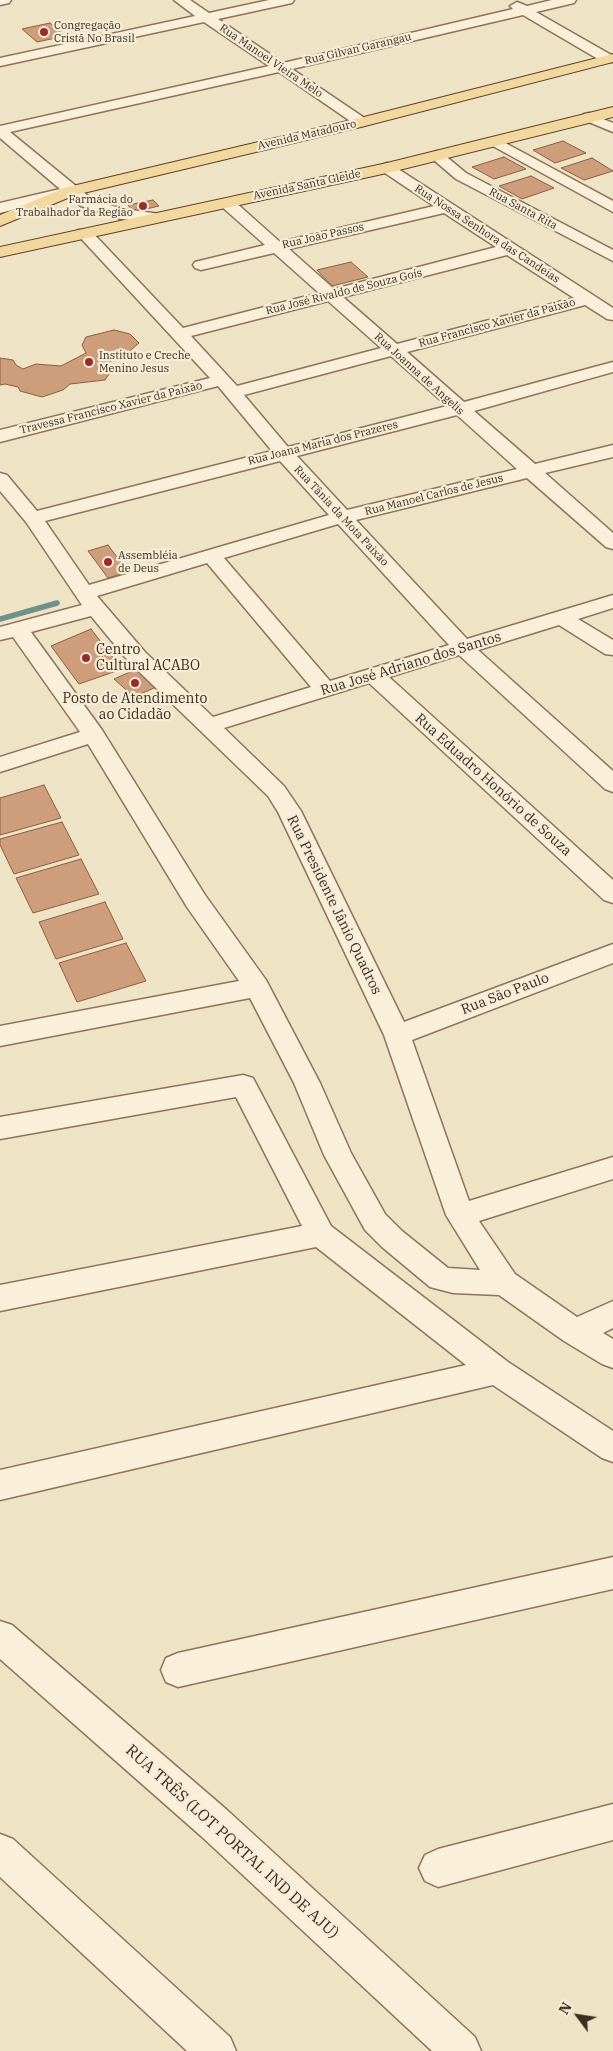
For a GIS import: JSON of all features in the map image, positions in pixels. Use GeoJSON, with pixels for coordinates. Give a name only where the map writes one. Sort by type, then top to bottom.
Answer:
{"type":"FeatureCollection","features":[{"type":"Feature","properties":{"kind":"main road","name":"Avenida Matadouro"},"geometry":{"type":"LineString","coordinates":[[70,191],[361,122],[610,58]]}},
{"type":"Feature","properties":{"kind":"main road","name":"Avenida Santa Gleide"},"geometry":{"type":"LineString","coordinates":[[0,252],[154,217],[387,168],[613,112]]}},
{"type":"Feature","properties":{"kind":"main road"},"geometry":{"type":"LineString","coordinates":[[0,221],[70,191]]}},
{"type":"Feature","properties":{"kind":"street"},"geometry":{"type":"LineString","coordinates":[[0,1],[4,0]]}},
{"type":"Feature","properties":{"kind":"street","name":"Rua Manoel Vieira Melo"},"geometry":{"type":"LineString","coordinates":[[180,0],[361,122]]}},
{"type":"Feature","properties":{"kind":"street"},"geometry":{"type":"LineString","coordinates":[[0,62],[288,0]]}},
{"type":"Feature","properties":{"kind":"street"},"geometry":{"type":"LineString","coordinates":[[505,0],[610,58]]}},
{"type":"Feature","properties":{"kind":"street","name":"Rua Gilvan Garangau"},"geometry":{"type":"LineString","coordinates":[[0,130],[280,68],[569,0]]}},
{"type":"Feature","properties":{"kind":"street"},"geometry":{"type":"LineString","coordinates":[[589,117],[613,128]]}},
{"type":"Feature","properties":{"kind":"street"},"geometry":{"type":"LineString","coordinates":[[0,130],[70,191],[87,203],[121,214],[154,217]]}},
{"type":"Feature","properties":{"kind":"street"},"geometry":{"type":"LineString","coordinates":[[496,142],[613,207]]}},
{"type":"Feature","properties":{"kind":"street","name":"Rua Santa Rita"},"geometry":{"type":"LineString","coordinates":[[437,156],[461,176],[613,256]]}},
{"type":"Feature","properties":{"kind":"street","name":"Rua Nossa Senhora das Candeias"},"geometry":{"type":"LineString","coordinates":[[387,168],[508,249],[613,315]]}},
{"type":"Feature","properties":{"kind":"street","name":"Avenida Matadouro"},"geometry":{"type":"LineString","coordinates":[[0,208],[70,191]]}},
{"type":"Feature","properties":{"kind":"street","name":"Rua Joanna de Angelis"},"geometry":{"type":"LineString","coordinates":[[227,203],[613,543]]}},
{"type":"Feature","properties":{"kind":"street","name":"Rua João Passos"},"geometry":{"type":"LineString","coordinates":[[201,265],[445,208]]}},
{"type":"Feature","properties":{"kind":"street","name":"Rua Tânia da Mota Paixão"},"geometry":{"type":"LineString","coordinates":[[84,233],[227,386],[283,453],[464,648],[613,784]]}},
{"type":"Feature","properties":{"kind":"street","name":"Rua José Rivaldo de Souza Goís"},"geometry":{"type":"LineString","coordinates":[[179,334],[508,249]]}},
{"type":"Feature","properties":{"kind":"street","name":"Rua Francisco Xavier da Paixão"},"geometry":{"type":"LineString","coordinates":[[227,386],[393,350],[588,298]]}},
{"type":"Feature","properties":{"kind":"street","name":"Rua Joana Maria dos Prazeres"},"geometry":{"type":"LineString","coordinates":[[33,518],[459,409],[613,367]]}},
{"type":"Feature","properties":{"kind":"street","name":"Travessa Francisco Xavier da Paixão"},"geometry":{"type":"LineString","coordinates":[[0,436],[227,386]]}},
{"type":"Feature","properties":{"kind":"street","name":"Rua Manoel Carlos de Jesus"},"geometry":{"type":"LineString","coordinates":[[10,632],[89,601],[212,557],[342,517],[613,451]]}},
{"type":"Feature","properties":{"kind":"street","name":"Rua Presidente Jânio Quadros"},"geometry":{"type":"LineString","coordinates":[[0,479],[33,518],[89,601],[104,616],[137,657],[276,791],[283,801],[397,1035],[460,1215],[505,1283],[575,1332],[613,1355]]}},
{"type":"Feature","properties":{"kind":"street"},"geometry":{"type":"LineString","coordinates":[[212,557],[326,690]]}},
{"type":"Feature","properties":{"kind":"street","name":"Rua José Adriano dos Santos"},"geometry":{"type":"LineString","coordinates":[[208,726],[613,601]]}},
{"type":"Feature","properties":{"kind":"street"},"geometry":{"type":"LineString","coordinates":[[561,617],[613,649]]}},
{"type":"Feature","properties":{"kind":"street"},"geometry":{"type":"LineString","coordinates":[[10,632],[94,735],[196,901],[257,987],[307,1083],[338,1156],[379,1226],[440,1278],[505,1283]]}},
{"type":"Feature","properties":{"kind":"street","name":"Rua Eduadro Honório de Souza"},"geometry":{"type":"LineString","coordinates":[[374,676],[613,894]]}},
{"type":"Feature","properties":{"kind":"street"},"geometry":{"type":"LineString","coordinates":[[0,764],[94,735]]}},
{"type":"Feature","properties":{"kind":"street","name":"Rua São Paulo"},"geometry":{"type":"LineString","coordinates":[[397,1035],[613,953]]}},
{"type":"Feature","properties":{"kind":"street"},"geometry":{"type":"LineString","coordinates":[[0,1036],[257,987]]}},
{"type":"Feature","properties":{"kind":"street"},"geometry":{"type":"LineString","coordinates":[[0,1128],[243,1085],[321,1234],[497,1371],[613,1448]]}},
{"type":"Feature","properties":{"kind":"street"},"geometry":{"type":"LineString","coordinates":[[460,1215],[613,1168]]}},
{"type":"Feature","properties":{"kind":"street"},"geometry":{"type":"LineString","coordinates":[[0,1298],[321,1234]]}},
{"type":"Feature","properties":{"kind":"street"},"geometry":{"type":"LineString","coordinates":[[575,1332],[613,1314]]}},
{"type":"Feature","properties":{"kind":"street"},"geometry":{"type":"LineString","coordinates":[[0,1485],[497,1371]]}},
{"type":"Feature","properties":{"kind":"street"},"geometry":{"type":"LineString","coordinates":[[178,1670],[613,1573]]}},
{"type":"Feature","properties":{"kind":"street","name":"RUA TRÊS (LOT PORTAL IND DE AJU)"},"geometry":{"type":"LineString","coordinates":[[0,1637],[214,1823],[462,2051]]}},
{"type":"Feature","properties":{"kind":"street"},"geometry":{"type":"LineString","coordinates":[[438,1868],[613,1822]]}},
{"type":"Feature","properties":{"kind":"street"},"geometry":{"type":"LineString","coordinates":[[0,1852],[216,2051]]}},
{"type":"Feature","properties":{"kind":"building","name":"Congregação Cristã No Brasil"},"geometry":{"type":"Polygon","coordinates":[[[50,23],[65,36],[37,42],[22,29],[50,23]]]}},
{"type":"Feature","properties":{"kind":"building"},"geometry":{"type":"Polygon","coordinates":[[[563,141],[586,153],[555,163],[533,150],[563,141]]]}},
{"type":"Feature","properties":{"kind":"building"},"geometry":{"type":"Polygon","coordinates":[[[504,157],[526,169],[494,179],[472,167],[504,157]]]}},
{"type":"Feature","properties":{"kind":"building"},"geometry":{"type":"Polygon","coordinates":[[[592,158],[613,171],[584,180],[561,168],[592,158]]]}},
{"type":"Feature","properties":{"kind":"building"},"geometry":{"type":"Polygon","coordinates":[[[531,176],[554,188],[522,199],[499,186],[531,176]]]}},
{"type":"Feature","properties":{"kind":"building","name":"Farmácia do Trabalhador da Região"},"geometry":{"type":"Polygon","coordinates":[[[153,200],[159,206],[133,212],[128,205],[153,200]]]}},
{"type":"Feature","properties":{"kind":"building"},"geometry":{"type":"Polygon","coordinates":[[[351,262],[368,277],[332,286],[317,270],[351,262]]]}},
{"type":"Feature","properties":{"kind":"building","name":"Instituto e Creche Menino Jesus"},"geometry":{"type":"Polygon","coordinates":[[[114,330],[130,334],[139,343],[125,355],[115,358],[106,365],[113,368],[105,380],[70,384],[63,390],[42,397],[20,391],[18,387],[5,384],[0,385],[0,358],[13,360],[16,365],[23,369],[36,364],[61,366],[86,353],[82,345],[86,337],[114,330]]]}},
{"type":"Feature","properties":{"kind":"building","name":"Assembléia de Deus"},"geometry":{"type":"Polygon","coordinates":[[[108,545],[128,572],[108,578],[88,551],[108,545]]]}},
{"type":"Feature","properties":{"kind":"building","name":"Centro Cultural ACABO"},"geometry":{"type":"Polygon","coordinates":[[[91,629],[122,669],[79,684],[51,646],[91,629]]]}},
{"type":"Feature","properties":{"kind":"building","name":"Posto de Atendimento ao Cidadão"},"geometry":{"type":"Polygon","coordinates":[[[137,669],[156,687],[134,697],[114,679],[137,669]]]}},
{"type":"Feature","properties":{"kind":"building"},"geometry":{"type":"Polygon","coordinates":[[[44,785],[61,818],[0,835],[0,798],[44,785]]]}},
{"type":"Feature","properties":{"kind":"building"},"geometry":{"type":"Polygon","coordinates":[[[62,822],[79,855],[14,874],[0,845],[0,839],[62,822]]]}},
{"type":"Feature","properties":{"kind":"building"},"geometry":{"type":"Polygon","coordinates":[[[81,859],[99,894],[33,913],[16,878],[81,859]]]}},
{"type":"Feature","properties":{"kind":"building"},"geometry":{"type":"Polygon","coordinates":[[[105,902],[123,939],[56,959],[39,922],[105,902]]]}},
{"type":"Feature","properties":{"kind":"building"},"geometry":{"type":"Polygon","coordinates":[[[126,943],[146,981],[77,1002],[59,963],[126,943]]]}},
{"type":"Feature","properties":{"kind":"waterway"},"geometry":{"type":"LineString","coordinates":[[0,619],[57,603]]}},
{"type":"Feature","properties":{"kind":"place","name":"Congregação Cristã No Brasil"},"geometry":{"type":"Point","coordinates":[44,32]}},
{"type":"Feature","properties":{"kind":"place","name":"Farmácia do Trabalhador da Região"},"geometry":{"type":"Point","coordinates":[143,206]}},
{"type":"Feature","properties":{"kind":"place","name":"Instituto e Creche Menino Jesus"},"geometry":{"type":"Point","coordinates":[89,362]}},
{"type":"Feature","properties":{"kind":"place","name":"Assembléia de Deus"},"geometry":{"type":"Point","coordinates":[108,562]}},
{"type":"Feature","properties":{"kind":"place","name":"Centro Cultural ACABO"},"geometry":{"type":"Point","coordinates":[86,658]}},
{"type":"Feature","properties":{"kind":"place","name":"Posto de Atendimento ao Cidadão"},"geometry":{"type":"Point","coordinates":[135,683]}}]}
